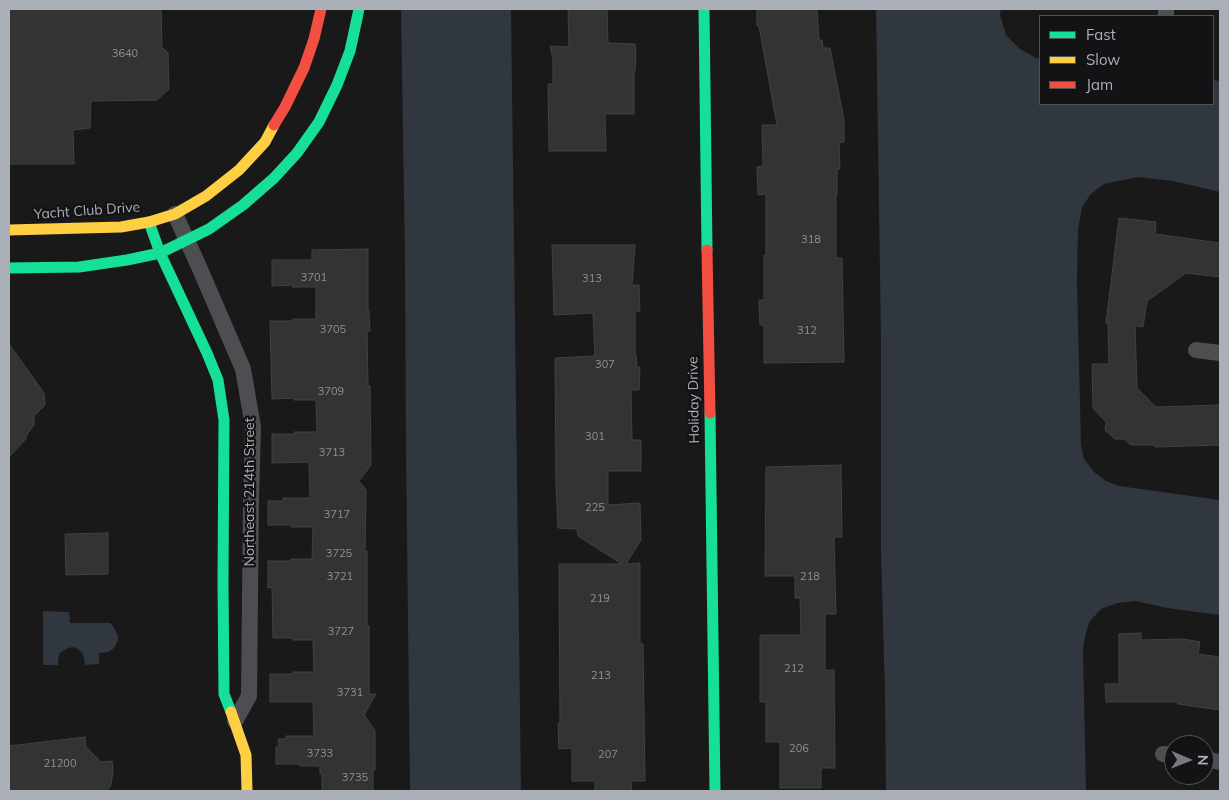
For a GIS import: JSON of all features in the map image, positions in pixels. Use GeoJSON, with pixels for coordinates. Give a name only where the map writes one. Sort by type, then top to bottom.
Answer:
{"type":"FeatureCollection","features":[{"type":"Feature","properties":{"kind":"street","name":"Yacht Club Drive"},"geometry":{"type":"LineString","coordinates":[[9,230],[73,230],[121,227],[149,222],[175,214],[206,196],[239,170],[265,142],[304,68],[314,39],[320,9]]}},
{"type":"Feature","properties":{"kind":"street"},"geometry":{"type":"LineString","coordinates":[[9,268],[79,267],[160,253],[209,229],[243,205],[274,178],[319,122],[338,85],[350,51],[359,9]]}},
{"type":"Feature","properties":{"kind":"street","name":"Holiday Drive"},"geometry":{"type":"LineString","coordinates":[[704,9],[715,791]]}},
{"type":"Feature","properties":{"kind":"street","name":"Northeast 214th Street"},"geometry":{"type":"LineString","coordinates":[[175,214],[243,369],[253,427],[249,696],[235,721]]}},
{"type":"Feature","properties":{"kind":"street","name":"Northeast 214th Street"},"geometry":{"type":"LineString","coordinates":[[149,222],[160,253],[208,353],[218,380],[224,420],[224,694],[246,755],[247,791]]}},
{"type":"Feature","properties":{"kind":"street"},"geometry":{"type":"LineString","coordinates":[[1196,350],[1220,353]]}},
{"type":"Feature","properties":{"kind":"street"},"geometry":{"type":"LineString","coordinates":[[218,380],[243,369]]}},
{"type":"Feature","properties":{"kind":"shaded area"},"geometry":{"type":"Polygon","coordinates":[[[401,9],[511,9],[521,791],[410,791],[401,9]]]}},
{"type":"Feature","properties":{"kind":"shaded area"},"geometry":{"type":"Polygon","coordinates":[[[876,9],[1001,9],[1000,15],[1006,35],[1020,49],[1039,59],[1039,105],[1214,105],[1214,80],[1220,81],[1220,192],[1173,181],[1138,177],[1104,184],[1091,194],[1082,207],[1078,230],[1077,283],[1081,445],[1084,459],[1094,472],[1106,481],[1119,486],[1220,500],[1220,615],[1167,608],[1136,601],[1117,603],[1101,609],[1090,621],[1083,649],[1086,791],[886,791],[881,551],[881,342],[876,9]]]}},
{"type":"Feature","properties":{"kind":"shaded area"},"geometry":{"type":"Polygon","coordinates":[[[43,611],[69,612],[70,623],[110,623],[118,636],[118,640],[114,648],[109,652],[99,653],[99,664],[85,665],[83,654],[73,647],[60,653],[58,665],[43,665],[43,611]]]}},
{"type":"Feature","properties":{"kind":"building"},"geometry":{"type":"Polygon","coordinates":[[[9,9],[161,9],[162,47],[168,53],[169,89],[157,100],[91,101],[90,128],[73,130],[74,164],[9,164],[9,9]]]}},
{"type":"Feature","properties":{"kind":"building"},"geometry":{"type":"Polygon","coordinates":[[[568,9],[607,9],[608,43],[635,44],[634,114],[605,114],[606,151],[549,151],[548,84],[553,84],[553,59],[550,46],[569,47],[568,9]]]}},
{"type":"Feature","properties":{"kind":"building"},"geometry":{"type":"Polygon","coordinates":[[[757,9],[817,9],[819,40],[822,40],[823,48],[830,48],[844,120],[844,142],[839,143],[840,169],[837,169],[836,258],[842,258],[844,362],[764,363],[764,325],[760,325],[759,300],[764,300],[766,194],[758,195],[757,167],[763,166],[762,125],[777,125],[759,26],[757,26],[757,9]]]}},
{"type":"Feature","properties":{"kind":"building"},"geometry":{"type":"Polygon","coordinates":[[[1119,218],[1156,222],[1155,234],[1220,243],[1220,277],[1186,273],[1147,301],[1143,327],[1135,326],[1137,388],[1156,407],[1220,405],[1220,445],[1155,447],[1154,445],[1131,445],[1124,439],[1115,439],[1105,430],[1106,422],[1093,408],[1092,364],[1109,364],[1108,323],[1106,323],[1119,218]]]}},
{"type":"Feature","properties":{"kind":"building"},"geometry":{"type":"Polygon","coordinates":[[[552,245],[635,245],[632,285],[639,285],[640,311],[635,312],[635,354],[637,367],[640,367],[639,390],[631,390],[632,440],[641,440],[641,471],[608,471],[608,505],[640,503],[641,540],[626,564],[640,563],[640,644],[643,644],[645,781],[632,781],[631,791],[595,791],[595,781],[572,781],[572,748],[559,749],[559,564],[622,564],[578,536],[577,529],[558,528],[555,358],[595,356],[593,313],[554,315],[552,245]]]}},
{"type":"Feature","properties":{"kind":"building"},"geometry":{"type":"Polygon","coordinates":[[[368,249],[368,311],[370,331],[367,331],[371,465],[359,481],[366,490],[365,551],[367,551],[369,694],[376,694],[364,715],[375,730],[375,770],[373,770],[373,791],[322,791],[320,766],[276,764],[276,747],[279,747],[278,739],[286,739],[286,736],[314,736],[313,702],[270,702],[270,674],[314,672],[313,640],[273,638],[272,587],[268,588],[268,561],[312,559],[313,527],[268,525],[268,501],[283,501],[283,498],[310,498],[309,462],[272,463],[272,434],[317,432],[316,400],[272,399],[270,321],[316,319],[316,287],[272,286],[272,260],[312,260],[312,250],[368,249]]]}},
{"type":"Feature","properties":{"kind":"building"},"geometry":{"type":"Polygon","coordinates":[[[9,344],[44,393],[45,405],[34,416],[34,425],[26,439],[9,457],[9,344]]]}},
{"type":"Feature","properties":{"kind":"building"},"geometry":{"type":"Polygon","coordinates":[[[841,465],[842,537],[834,537],[836,614],[825,614],[825,670],[834,670],[835,768],[821,768],[821,788],[780,788],[780,742],[766,742],[766,702],[760,702],[760,635],[801,635],[800,598],[795,598],[795,576],[765,576],[766,467],[841,465]]]}},
{"type":"Feature","properties":{"kind":"building"},"geometry":{"type":"Polygon","coordinates":[[[108,533],[108,574],[66,575],[65,534],[108,533]]]}},
{"type":"Feature","properties":{"kind":"building"},"geometry":{"type":"Polygon","coordinates":[[[1141,633],[1141,640],[1183,639],[1200,642],[1198,654],[1220,657],[1220,710],[1178,704],[1178,702],[1106,702],[1105,684],[1119,684],[1119,634],[1141,633]]]}},
{"type":"Feature","properties":{"kind":"building"},"geometry":{"type":"Polygon","coordinates":[[[85,737],[86,747],[101,762],[112,761],[111,785],[107,791],[9,791],[9,746],[85,737]]]}},
{"type":"Feature","properties":{"kind":"traffic: fast"},"geometry":{"type":"LineString","coordinates":[[9,268],[79,267],[160,253],[209,229],[243,205],[274,178],[297,153],[319,122],[337,85],[350,51],[359,9]]}},
{"type":"Feature","properties":{"kind":"traffic: fast"},"geometry":{"type":"LineString","coordinates":[[704,9],[707,250]]}},
{"type":"Feature","properties":{"kind":"traffic: fast"},"geometry":{"type":"LineString","coordinates":[[149,222],[160,253],[218,380],[224,420],[224,694],[231,712]]}},
{"type":"Feature","properties":{"kind":"traffic: fast"},"geometry":{"type":"LineString","coordinates":[[710,413],[715,791]]}},
{"type":"Feature","properties":{"kind":"traffic: slow"},"geometry":{"type":"LineString","coordinates":[[9,230],[121,227],[149,222],[175,214],[206,196],[239,170],[265,142],[274,125]]}},
{"type":"Feature","properties":{"kind":"traffic: slow"},"geometry":{"type":"LineString","coordinates":[[231,712],[246,755],[247,791]]}},
{"type":"Feature","properties":{"kind":"traffic: jam"},"geometry":{"type":"LineString","coordinates":[[274,125],[304,68],[314,39],[321,9]]}},
{"type":"Feature","properties":{"kind":"traffic: jam"},"geometry":{"type":"LineString","coordinates":[[707,250],[710,413]]}}]}
